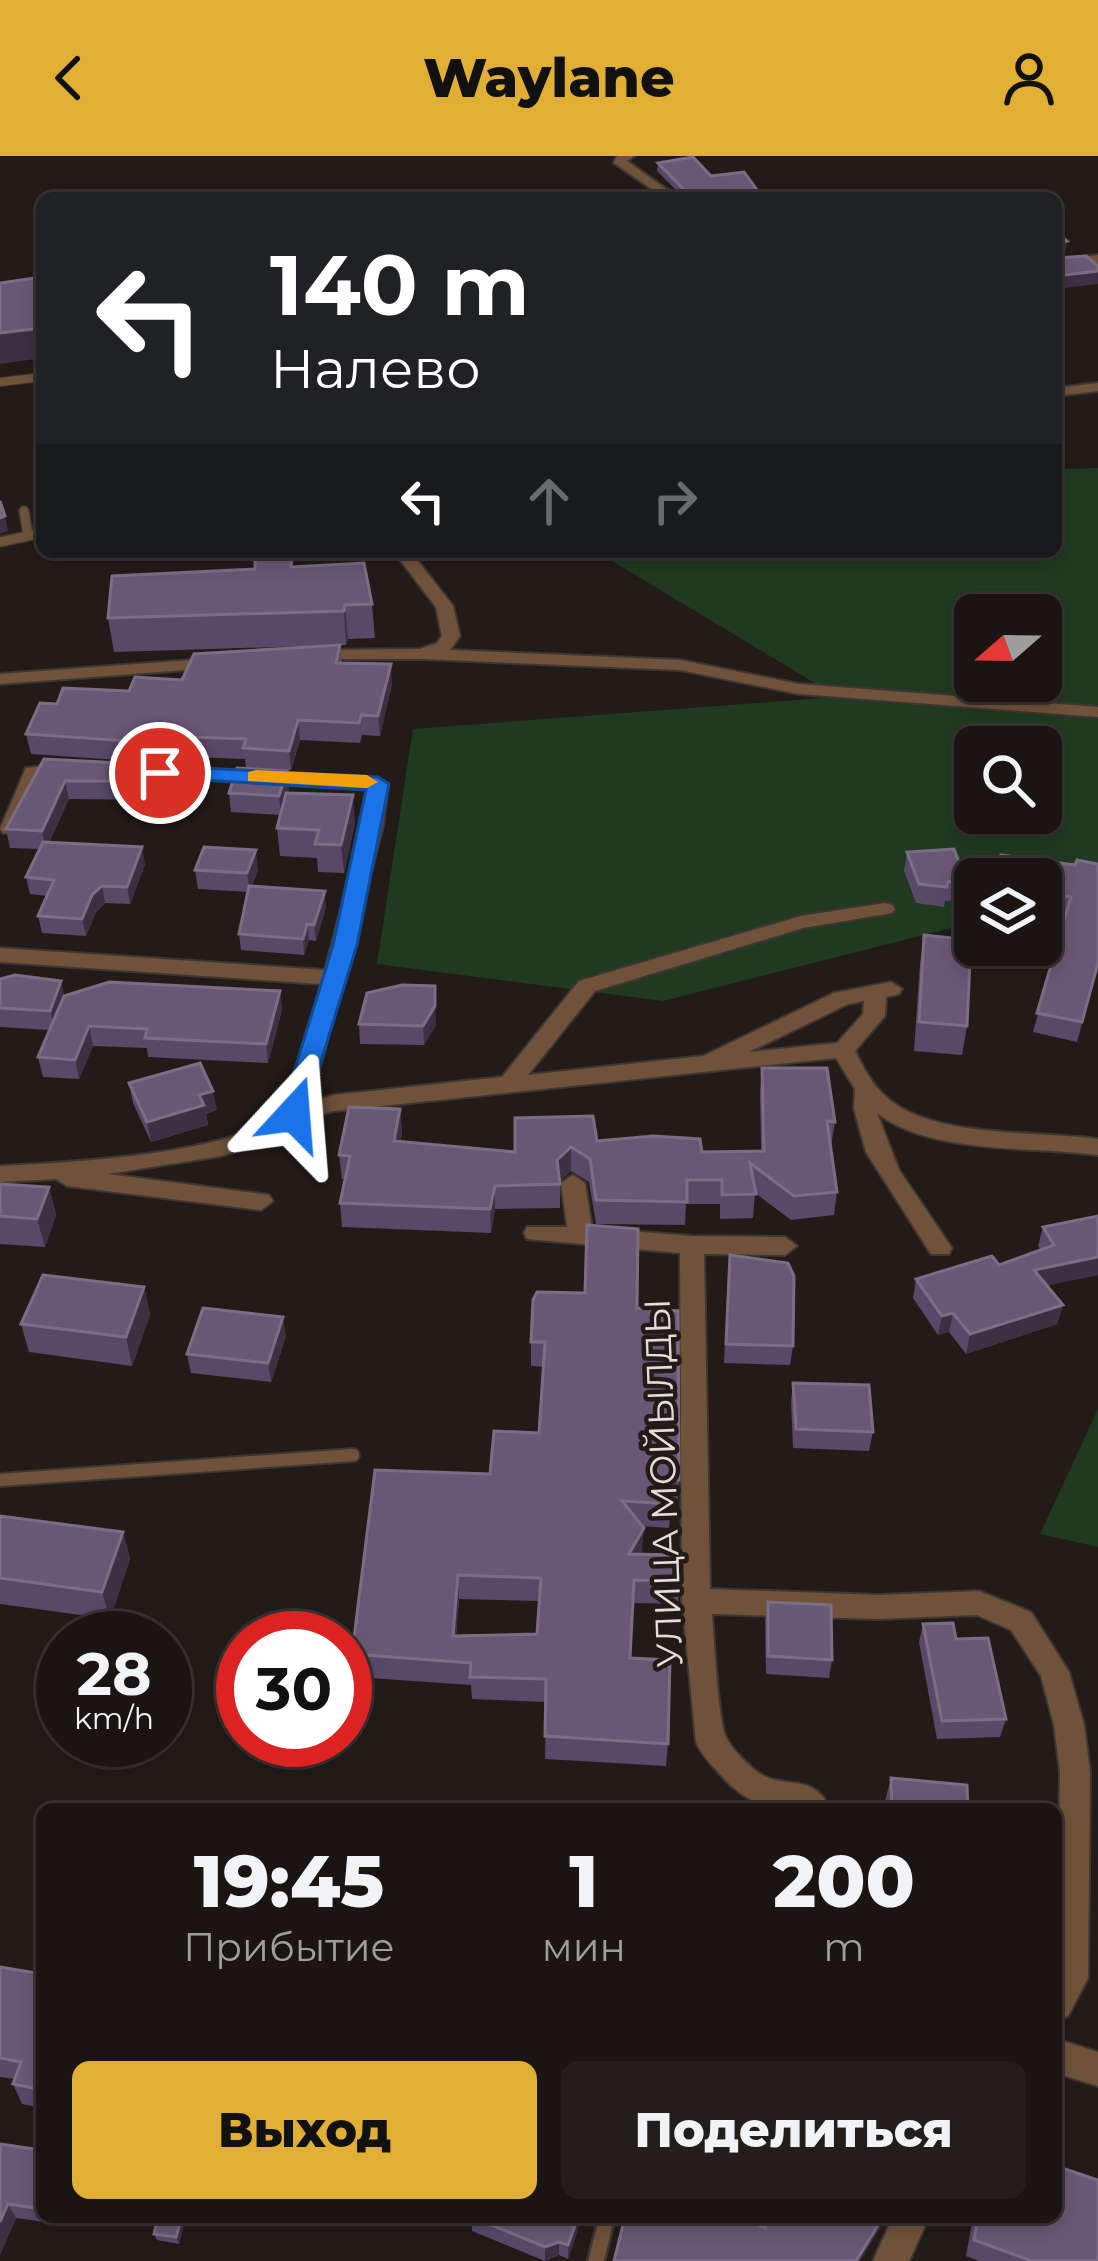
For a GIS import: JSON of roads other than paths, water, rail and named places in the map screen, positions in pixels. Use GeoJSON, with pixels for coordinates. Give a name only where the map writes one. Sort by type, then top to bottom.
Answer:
{"type":"FeatureCollection","features":[{"type":"Feature","properties":{"kind":"street"},"geometry":{"type":"LineString","coordinates":[[617,157],[666,192]]}},
{"type":"Feature","properties":{"kind":"street"},"geometry":{"type":"LineString","coordinates":[[1062,263],[1098,259]]}},
{"type":"Feature","properties":{"kind":"street"},"geometry":{"type":"LineString","coordinates":[[1062,374],[1077,390]]}},
{"type":"Feature","properties":{"kind":"street"},"geometry":{"type":"LineString","coordinates":[[1062,391],[1098,387]]}},
{"type":"Feature","properties":{"kind":"street"},"geometry":{"type":"LineString","coordinates":[[407,558],[444,606],[451,636],[442,647],[423,654]]}},
{"type":"Feature","properties":{"kind":"street"},"geometry":{"type":"LineString","coordinates":[[296,657],[423,654],[680,664],[799,689],[1098,715]]}},
{"type":"Feature","properties":{"kind":"street"},"geometry":{"type":"LineString","coordinates":[[0,679],[233,662]]}},
{"type":"Feature","properties":{"kind":"street"},"geometry":{"type":"LineString","coordinates":[[10,829],[33,772],[86,769]]}},
{"type":"Feature","properties":{"kind":"street"},"geometry":{"type":"LineString","coordinates":[[129,771],[378,784],[373,826],[335,978],[294,1114]]}},
{"type":"Feature","properties":{"kind":"street"},"geometry":{"type":"LineString","coordinates":[[507,1086],[587,986],[801,922],[885,909]]}},
{"type":"Feature","properties":{"kind":"street"},"geometry":{"type":"LineString","coordinates":[[0,955],[335,978]]}},
{"type":"Feature","properties":{"kind":"street"},"geometry":{"type":"LineString","coordinates":[[11,1173],[241,1143],[294,1114],[334,1103],[843,1050],[874,1016],[883,991],[842,998],[707,1063]]}},
{"type":"Feature","properties":{"kind":"street"},"geometry":{"type":"LineString","coordinates":[[843,1050],[875,1101],[907,1118],[954,1132],[1098,1147]]}},
{"type":"Feature","properties":{"kind":"street"},"geometry":{"type":"LineString","coordinates":[[866,1088],[863,1105],[896,1183],[940,1248]]}},
{"type":"Feature","properties":{"kind":"street"},"geometry":{"type":"LineString","coordinates":[[11,1173],[261,1201]]}},
{"type":"Feature","properties":{"kind":"street"},"geometry":{"type":"LineString","coordinates":[[573,1183],[581,1237]]}},
{"type":"Feature","properties":{"kind":"street","name":"УЛИЦА МОЙЫЛДЫ"},"geometry":{"type":"LineString","coordinates":[[536,1233],[692,1245],[696,1601],[711,1742],[747,1783],[769,1794],[796,1795],[807,1803]]}},
{"type":"Feature","properties":{"kind":"street"},"geometry":{"type":"LineString","coordinates":[[692,1245],[785,1246]]}},
{"type":"Feature","properties":{"kind":"street"},"geometry":{"type":"LineString","coordinates":[[696,1601],[878,1607],[979,1604],[1021,1621],[1054,1672],[1075,1772],[1072,1978],[1062,1994]]}},
{"type":"Feature","properties":{"kind":"street"},"geometry":{"type":"LineString","coordinates":[[1062,2058],[1098,2069]]}},
{"type":"Feature","properties":{"kind":"street"},"geometry":{"type":"LineString","coordinates":[[891,2261],[908,2223]]}},
{"type":"Feature","properties":{"kind":"lane"},"geometry":{"type":"LineString","coordinates":[[0,382],[36,378]]}},
{"type":"Feature","properties":{"kind":"lane"},"geometry":{"type":"LineString","coordinates":[[25,511],[28,535]]}},
{"type":"Feature","properties":{"kind":"lane"},"geometry":{"type":"LineString","coordinates":[[0,542],[36,534]]}},
{"type":"Feature","properties":{"kind":"lane"},"geometry":{"type":"LineString","coordinates":[[0,1480],[353,1455]]}},
{"type":"Feature","properties":{"kind":"lane"},"geometry":{"type":"LineString","coordinates":[[596,2261],[606,2223]]}}]}
